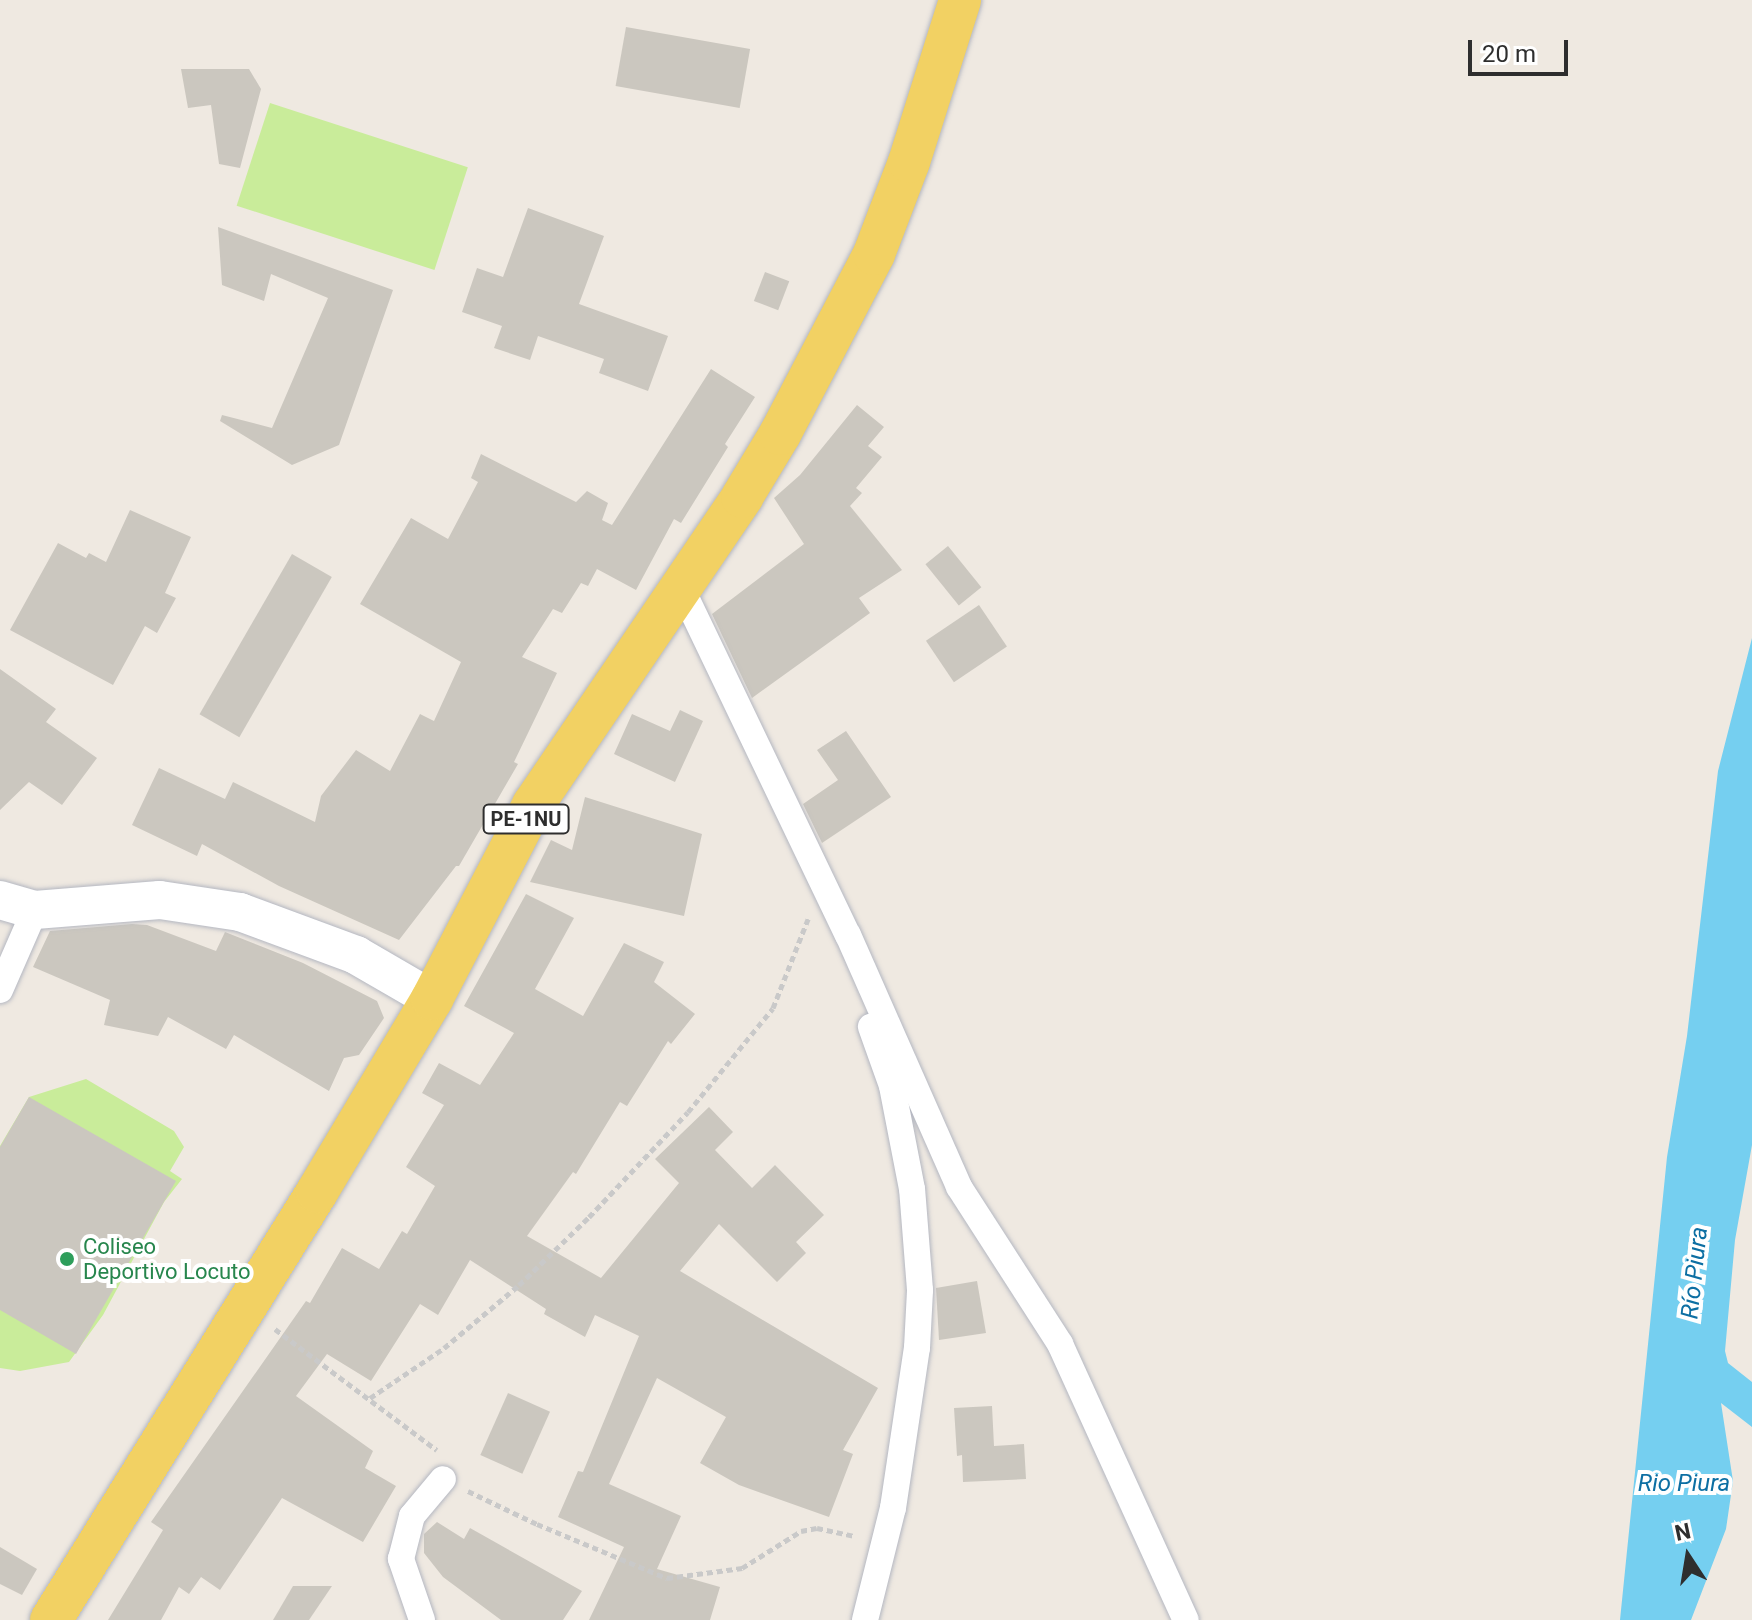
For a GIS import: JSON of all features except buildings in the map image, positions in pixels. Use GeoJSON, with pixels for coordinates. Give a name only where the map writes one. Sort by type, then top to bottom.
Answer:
{"type":"FeatureCollection","features":[{"type":"Feature","properties":{"kind":"main road","name":"PE-1NU"},"geometry":{"type":"LineString","coordinates":[[51,1620],[246,1308],[432,999],[533,805],[742,497],[842,321],[874,254],[909,162],[960,0]]}},
{"type":"Feature","properties":{"kind":"main road"},"geometry":{"type":"LineString","coordinates":[[18,905],[160,900],[240,912],[356,955],[432,999]]}},
{"type":"Feature","properties":{"kind":"street"},"geometry":{"type":"LineString","coordinates":[[680,585],[848,935],[959,1187],[1060,1344],[1186,1620]]}},
{"type":"Feature","properties":{"kind":"street"},"geometry":{"type":"LineString","coordinates":[[0,990],[18,905]]}},
{"type":"Feature","properties":{"kind":"street"},"geometry":{"type":"LineString","coordinates":[[848,935],[867,1013],[895,1100],[912,1189],[920,1290],[917,1348],[893,1508],[865,1620]]}},
{"type":"Feature","properties":{"kind":"street"},"geometry":{"type":"LineString","coordinates":[[422,1620],[401,1559],[412,1516],[443,1479]]}},
{"type":"Feature","properties":{"kind":"path"},"geometry":{"type":"LineString","coordinates":[[370,1398],[444,1348],[519,1285],[589,1217],[743,1049],[773,1008],[800,945],[820,878]]}},
{"type":"Feature","properties":{"kind":"path"},"geometry":{"type":"LineString","coordinates":[[246,1308],[446,1457],[443,1479],[537,1524],[667,1578],[742,1568],[801,1531],[817,1528],[884,1543]]}},
{"type":"Feature","properties":{"kind":"green space"},"geometry":{"type":"Polygon","coordinates":[[[270,103],[468,167],[434,270],[237,206],[270,103]]]}},
{"type":"Feature","properties":{"kind":"green space","name":"Coliseo Deportivo Locuto"},"geometry":{"type":"Polygon","coordinates":[[[86,1079],[174,1131],[184,1147],[170,1171],[182,1179],[164,1202],[103,1315],[69,1362],[20,1371],[0,1368],[0,1146],[29,1097],[86,1079]]]}},
{"type":"Feature","properties":{"kind":"water","name":"Rio Piura"},"geometry":{"type":"Polygon","coordinates":[[[1752,638],[1752,1145],[1735,1240],[1725,1351],[1728,1363],[1752,1382],[1752,1427],[1721,1403],[1733,1481],[1726,1529],[1691,1620],[1620,1620],[1667,1157],[1687,1036],[1718,771],[1752,638]]]}},
{"type":"Feature","properties":{"kind":"place","name":"Coliseo Deportivo Locuto"},"geometry":{"type":"Point","coordinates":[67,1259]}},
{"type":"Feature","properties":{"kind":"water label","name":"Río Piura"},"geometry":{"type":"Point","coordinates":[1695,1273]}}]}
